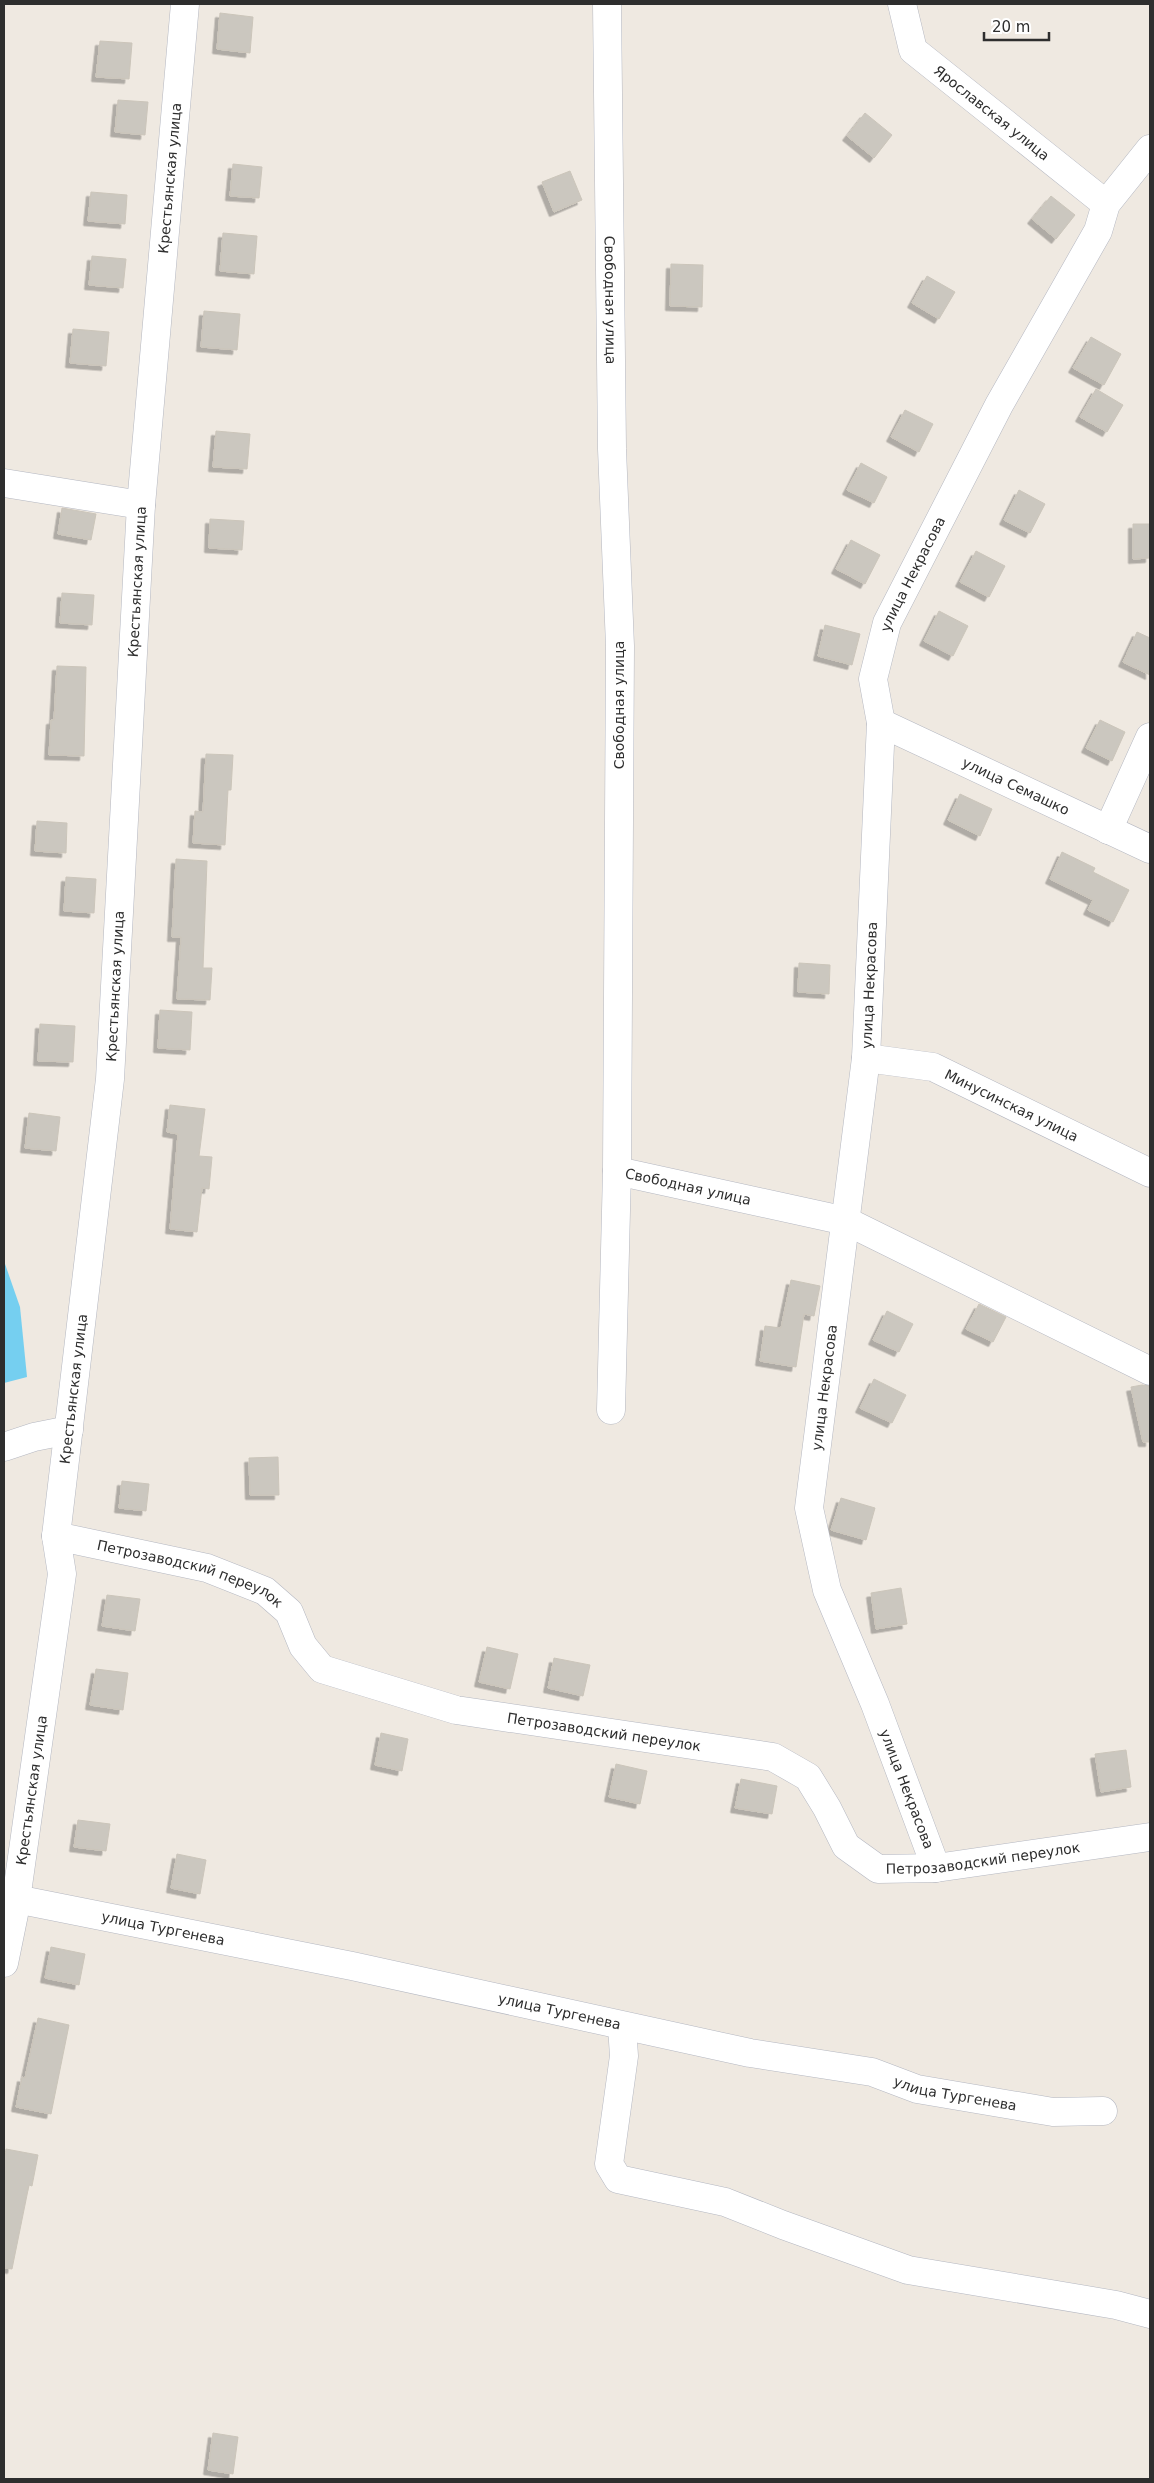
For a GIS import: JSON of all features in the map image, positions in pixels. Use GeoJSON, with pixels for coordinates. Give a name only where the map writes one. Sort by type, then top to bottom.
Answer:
{"type":"FeatureCollection","features":[{"type":"Feature","properties":{"kind":"street","name":"Крестьянская улица"},"geometry":{"type":"LineString","coordinates":[[4,1963],[16,1899],[62,1574],[56,1536],[110,1079],[141,505],[185,4]]}},
{"type":"Feature","properties":{"kind":"street","name":"Свободная улица"},"geometry":{"type":"LineString","coordinates":[[607,4],[612,449],[620,646],[617,1171],[846,1221],[1150,1371]]}},
{"type":"Feature","properties":{"kind":"street","name":"Ярославская улица"},"geometry":{"type":"LineString","coordinates":[[902,4],[913,50],[1106,204]]}},
{"type":"Feature","properties":{"kind":"street","name":"улица Некрасова"},"geometry":{"type":"LineString","coordinates":[[936,1868],[875,1704],[827,1590],[809,1508],[866,1058],[881,723],[873,679],[887,623],[999,406],[1098,231],[1106,204],[1150,149]]}},
{"type":"Feature","properties":{"kind":"street"},"geometry":{"type":"LineString","coordinates":[[4,483],[141,505]]}},
{"type":"Feature","properties":{"kind":"street","name":"улица Семашко"},"geometry":{"type":"LineString","coordinates":[[881,723],[1150,849]]}},
{"type":"Feature","properties":{"kind":"street"},"geometry":{"type":"LineString","coordinates":[[1108,830],[1150,736]]}},
{"type":"Feature","properties":{"kind":"street","name":"Минусинская улица"},"geometry":{"type":"LineString","coordinates":[[866,1058],[933,1067],[1150,1173]]}},
{"type":"Feature","properties":{"kind":"street"},"geometry":{"type":"LineString","coordinates":[[612,1410],[617,1171]]}},
{"type":"Feature","properties":{"kind":"street"},"geometry":{"type":"LineString","coordinates":[[4,1447],[34,1437],[69,1430]]}},
{"type":"Feature","properties":{"kind":"street","name":"Петрозаводский переулок"},"geometry":{"type":"LineString","coordinates":[[56,1536],[207,1568],[265,1591],[289,1612],[302,1646],[322,1669],[456,1710],[773,1757],[808,1777],[827,1808],[846,1846],[878,1869],[936,1868],[1150,1836]]}},
{"type":"Feature","properties":{"kind":"street","name":"улица Тургенева"},"geometry":{"type":"LineString","coordinates":[[16,1899],[352,1966],[750,2053],[872,2072],[927,2090],[1053,2112],[1103,2111]]}},
{"type":"Feature","properties":{"kind":"street"},"geometry":{"type":"LineString","coordinates":[[622,2026],[624,2056],[609,2164],[618,2179],[725,2202],[908,2270],[1116,2305],[1150,2314]]}},
{"type":"Feature","properties":{"kind":"water"},"geometry":{"type":"Polygon","coordinates":[[[4,1261],[20,1307],[27,1377],[4,1383],[4,1261]]]}},
{"type":"Feature","properties":{"kind":"building"},"geometry":{"type":"Polygon","coordinates":[[[220,13],[253,17],[250,53],[217,49],[220,13]]]}},
{"type":"Feature","properties":{"kind":"building"},"geometry":{"type":"Polygon","coordinates":[[[100,41],[132,43],[129,79],[96,77],[100,41]]]}},
{"type":"Feature","properties":{"kind":"building"},"geometry":{"type":"Polygon","coordinates":[[[118,100],[148,102],[145,135],[115,132],[118,100]]]}},
{"type":"Feature","properties":{"kind":"building"},"geometry":{"type":"Polygon","coordinates":[[[865,113],[892,135],[874,158],[847,136],[865,113]]]}},
{"type":"Feature","properties":{"kind":"building"},"geometry":{"type":"Polygon","coordinates":[[[233,164],[262,167],[259,198],[230,196],[233,164]]]}},
{"type":"Feature","properties":{"kind":"building"},"geometry":{"type":"Polygon","coordinates":[[[570,171],[582,200],[554,212],[542,182],[570,171]]]}},
{"type":"Feature","properties":{"kind":"building"},"geometry":{"type":"Polygon","coordinates":[[[91,192],[127,195],[125,224],[88,221],[91,192]]]}},
{"type":"Feature","properties":{"kind":"building"},"geometry":{"type":"Polygon","coordinates":[[[1051,196],[1075,215],[1056,239],[1032,219],[1051,196]]]}},
{"type":"Feature","properties":{"kind":"building"},"geometry":{"type":"Polygon","coordinates":[[[223,233],[257,236],[254,274],[220,271],[223,233]]]}},
{"type":"Feature","properties":{"kind":"building"},"geometry":{"type":"Polygon","coordinates":[[[92,256],[126,259],[123,288],[89,285],[92,256]]]}},
{"type":"Feature","properties":{"kind":"building"},"geometry":{"type":"Polygon","coordinates":[[[671,264],[703,265],[702,307],[670,306],[671,264]]]}},
{"type":"Feature","properties":{"kind":"building"},"geometry":{"type":"Polygon","coordinates":[[[927,276],[955,292],[939,319],[912,303],[927,276]]]}},
{"type":"Feature","properties":{"kind":"building"},"geometry":{"type":"Polygon","coordinates":[[[204,311],[240,314],[237,350],[201,347],[204,311]]]}},
{"type":"Feature","properties":{"kind":"building"},"geometry":{"type":"Polygon","coordinates":[[[73,329],[109,332],[106,366],[70,363],[73,329]]]}},
{"type":"Feature","properties":{"kind":"building"},"geometry":{"type":"Polygon","coordinates":[[[1091,337],[1121,354],[1104,385],[1073,368],[1091,337]]]}},
{"type":"Feature","properties":{"kind":"building"},"geometry":{"type":"Polygon","coordinates":[[[1096,389],[1123,405],[1107,432],[1080,417],[1096,389]]]}},
{"type":"Feature","properties":{"kind":"building"},"geometry":{"type":"Polygon","coordinates":[[[905,410],[933,424],[919,452],[891,437],[905,410]]]}},
{"type":"Feature","properties":{"kind":"building"},"geometry":{"type":"Polygon","coordinates":[[[216,431],[250,434],[247,469],[213,467],[216,431]]]}},
{"type":"Feature","properties":{"kind":"building"},"geometry":{"type":"Polygon","coordinates":[[[861,463],[887,477],[874,503],[847,490],[861,463]]]}},
{"type":"Feature","properties":{"kind":"building"},"geometry":{"type":"Polygon","coordinates":[[[1019,490],[1045,504],[1030,533],[1004,520],[1019,490]]]}},
{"type":"Feature","properties":{"kind":"building"},"geometry":{"type":"Polygon","coordinates":[[[62,508],[96,514],[91,540],[58,534],[62,508]]]}},
{"type":"Feature","properties":{"kind":"building"},"geometry":{"type":"Polygon","coordinates":[[[210,519],[244,521],[242,550],[209,548],[210,519]]]}},
{"type":"Feature","properties":{"kind":"building"},"geometry":{"type":"Polygon","coordinates":[[[1133,524],[1150,524],[1150,558],[1133,559],[1133,524]]]}},
{"type":"Feature","properties":{"kind":"building"},"geometry":{"type":"Polygon","coordinates":[[[851,540],[880,555],[865,584],[836,569],[851,540]]]}},
{"type":"Feature","properties":{"kind":"building"},"geometry":{"type":"Polygon","coordinates":[[[976,551],[1005,566],[989,597],[960,582],[976,551]]]}},
{"type":"Feature","properties":{"kind":"building"},"geometry":{"type":"Polygon","coordinates":[[[62,593],[94,595],[92,625],[60,623],[62,593]]]}},
{"type":"Feature","properties":{"kind":"building"},"geometry":{"type":"Polygon","coordinates":[[[939,611],[968,626],[953,656],[924,641],[939,611]]]}},
{"type":"Feature","properties":{"kind":"building"},"geometry":{"type":"Polygon","coordinates":[[[825,625],[860,634],[852,665],[818,656],[825,625]]]}},
{"type":"Feature","properties":{"kind":"building"},"geometry":{"type":"Polygon","coordinates":[[[1137,632],[1150,638],[1150,675],[1123,662],[1137,632]]]}},
{"type":"Feature","properties":{"kind":"building"},"geometry":{"type":"Polygon","coordinates":[[[57,666],[86,667],[84,756],[49,755],[51,720],[54,720],[57,666]]]}},
{"type":"Feature","properties":{"kind":"building"},"geometry":{"type":"Polygon","coordinates":[[[1100,720],[1125,732],[1112,761],[1086,748],[1100,720]]]}},
{"type":"Feature","properties":{"kind":"building"},"geometry":{"type":"Polygon","coordinates":[[[206,754],[233,755],[231,790],[228,790],[225,845],[193,843],[195,811],[203,812],[206,754]]]}},
{"type":"Feature","properties":{"kind":"building"},"geometry":{"type":"Polygon","coordinates":[[[960,794],[992,809],[980,836],[948,820],[960,794]]]}},
{"type":"Feature","properties":{"kind":"building"},"geometry":{"type":"Polygon","coordinates":[[[37,821],[67,823],[66,853],[35,851],[37,821]]]}},
{"type":"Feature","properties":{"kind":"building"},"geometry":{"type":"Polygon","coordinates":[[[1062,852],[1095,868],[1093,872],[1129,890],[1113,922],[1088,910],[1093,900],[1050,879],[1062,852]]]}},
{"type":"Feature","properties":{"kind":"building"},"geometry":{"type":"Polygon","coordinates":[[[176,859],[207,861],[203,968],[212,968],[210,1000],[177,999],[181,937],[172,937],[176,859]]]}},
{"type":"Feature","properties":{"kind":"building"},"geometry":{"type":"Polygon","coordinates":[[[66,877],[96,879],[94,913],[64,911],[66,877]]]}},
{"type":"Feature","properties":{"kind":"building"},"geometry":{"type":"Polygon","coordinates":[[[799,963],[830,965],[829,994],[798,992],[799,963]]]}},
{"type":"Feature","properties":{"kind":"building"},"geometry":{"type":"Polygon","coordinates":[[[160,1010],[192,1012],[190,1050],[158,1048],[160,1010]]]}},
{"type":"Feature","properties":{"kind":"building"},"geometry":{"type":"Polygon","coordinates":[[[40,1024],[75,1026],[73,1062],[38,1061],[40,1024]]]}},
{"type":"Feature","properties":{"kind":"building"},"geometry":{"type":"Polygon","coordinates":[[[170,1105],[205,1109],[199,1156],[212,1157],[209,1189],[202,1188],[197,1232],[170,1229],[178,1134],[167,1132],[170,1105]]]}},
{"type":"Feature","properties":{"kind":"building"},"geometry":{"type":"Polygon","coordinates":[[[29,1113],[60,1117],[56,1151],[25,1148],[29,1113]]]}},
{"type":"Feature","properties":{"kind":"building"},"geometry":{"type":"Polygon","coordinates":[[[791,1280],[820,1286],[814,1316],[804,1314],[796,1367],[760,1361],[765,1326],[781,1328],[791,1280]]]}},
{"type":"Feature","properties":{"kind":"building"},"geometry":{"type":"Polygon","coordinates":[[[979,1304],[1006,1317],[993,1342],[966,1329],[979,1304]]]}},
{"type":"Feature","properties":{"kind":"building"},"geometry":{"type":"Polygon","coordinates":[[[887,1311],[913,1324],[899,1352],[873,1340],[887,1311]]]}},
{"type":"Feature","properties":{"kind":"building"},"geometry":{"type":"Polygon","coordinates":[[[874,1379],[906,1395],[892,1423],[860,1408],[874,1379]]]}},
{"type":"Feature","properties":{"kind":"building"},"geometry":{"type":"Polygon","coordinates":[[[1150,1386],[1150,1442],[1143,1442],[1131,1387],[1150,1386]]]}},
{"type":"Feature","properties":{"kind":"building"},"geometry":{"type":"Polygon","coordinates":[[[278,1457],[279,1495],[250,1495],[249,1458],[278,1457]]]}},
{"type":"Feature","properties":{"kind":"building"},"geometry":{"type":"Polygon","coordinates":[[[122,1481],[149,1484],[146,1511],[119,1508],[122,1481]]]}},
{"type":"Feature","properties":{"kind":"building"},"geometry":{"type":"Polygon","coordinates":[[[841,1498],[875,1508],[866,1540],[831,1530],[841,1498]]]}},
{"type":"Feature","properties":{"kind":"building"},"geometry":{"type":"Polygon","coordinates":[[[901,1588],[907,1624],[876,1629],[871,1593],[901,1588]]]}},
{"type":"Feature","properties":{"kind":"building"},"geometry":{"type":"Polygon","coordinates":[[[107,1595],[140,1599],[135,1631],[102,1626],[107,1595]]]}},
{"type":"Feature","properties":{"kind":"building"},"geometry":{"type":"Polygon","coordinates":[[[487,1647],[518,1654],[510,1689],[479,1682],[487,1647]]]}},
{"type":"Feature","properties":{"kind":"building"},"geometry":{"type":"Polygon","coordinates":[[[554,1658],[590,1665],[583,1696],[548,1688],[554,1658]]]}},
{"type":"Feature","properties":{"kind":"building"},"geometry":{"type":"Polygon","coordinates":[[[96,1669],[128,1673],[123,1710],[90,1705],[96,1669]]]}},
{"type":"Feature","properties":{"kind":"building"},"geometry":{"type":"Polygon","coordinates":[[[381,1733],[408,1739],[402,1771],[375,1765],[381,1733]]]}},
{"type":"Feature","properties":{"kind":"building"},"geometry":{"type":"Polygon","coordinates":[[[1126,1750],[1131,1787],[1101,1792],[1095,1754],[1126,1750]]]}},
{"type":"Feature","properties":{"kind":"building"},"geometry":{"type":"Polygon","coordinates":[[[616,1764],[647,1771],[640,1804],[609,1797],[616,1764]]]}},
{"type":"Feature","properties":{"kind":"building"},"geometry":{"type":"Polygon","coordinates":[[[741,1779],[777,1786],[772,1814],[735,1808],[741,1779]]]}},
{"type":"Feature","properties":{"kind":"building"},"geometry":{"type":"Polygon","coordinates":[[[78,1820],[110,1824],[106,1851],[74,1847],[78,1820]]]}},
{"type":"Feature","properties":{"kind":"building"},"geometry":{"type":"Polygon","coordinates":[[[177,1854],[206,1860],[200,1894],[171,1888],[177,1854]]]}},
{"type":"Feature","properties":{"kind":"building"},"geometry":{"type":"Polygon","coordinates":[[[51,1947],[85,1954],[79,1985],[45,1978],[51,1947]]]}},
{"type":"Feature","properties":{"kind":"building"},"geometry":{"type":"Polygon","coordinates":[[[38,2018],[69,2025],[51,2114],[16,2107],[22,2077],[25,2078],[38,2018]]]}},
{"type":"Feature","properties":{"kind":"building"},"geometry":{"type":"Polygon","coordinates":[[[6,2149],[38,2155],[32,2186],[29,2185],[12,2269],[4,2268],[4,2159],[6,2149]]]}},
{"type":"Feature","properties":{"kind":"building"},"geometry":{"type":"Polygon","coordinates":[[[213,2433],[238,2437],[233,2474],[208,2470],[213,2433]]]}}]}
